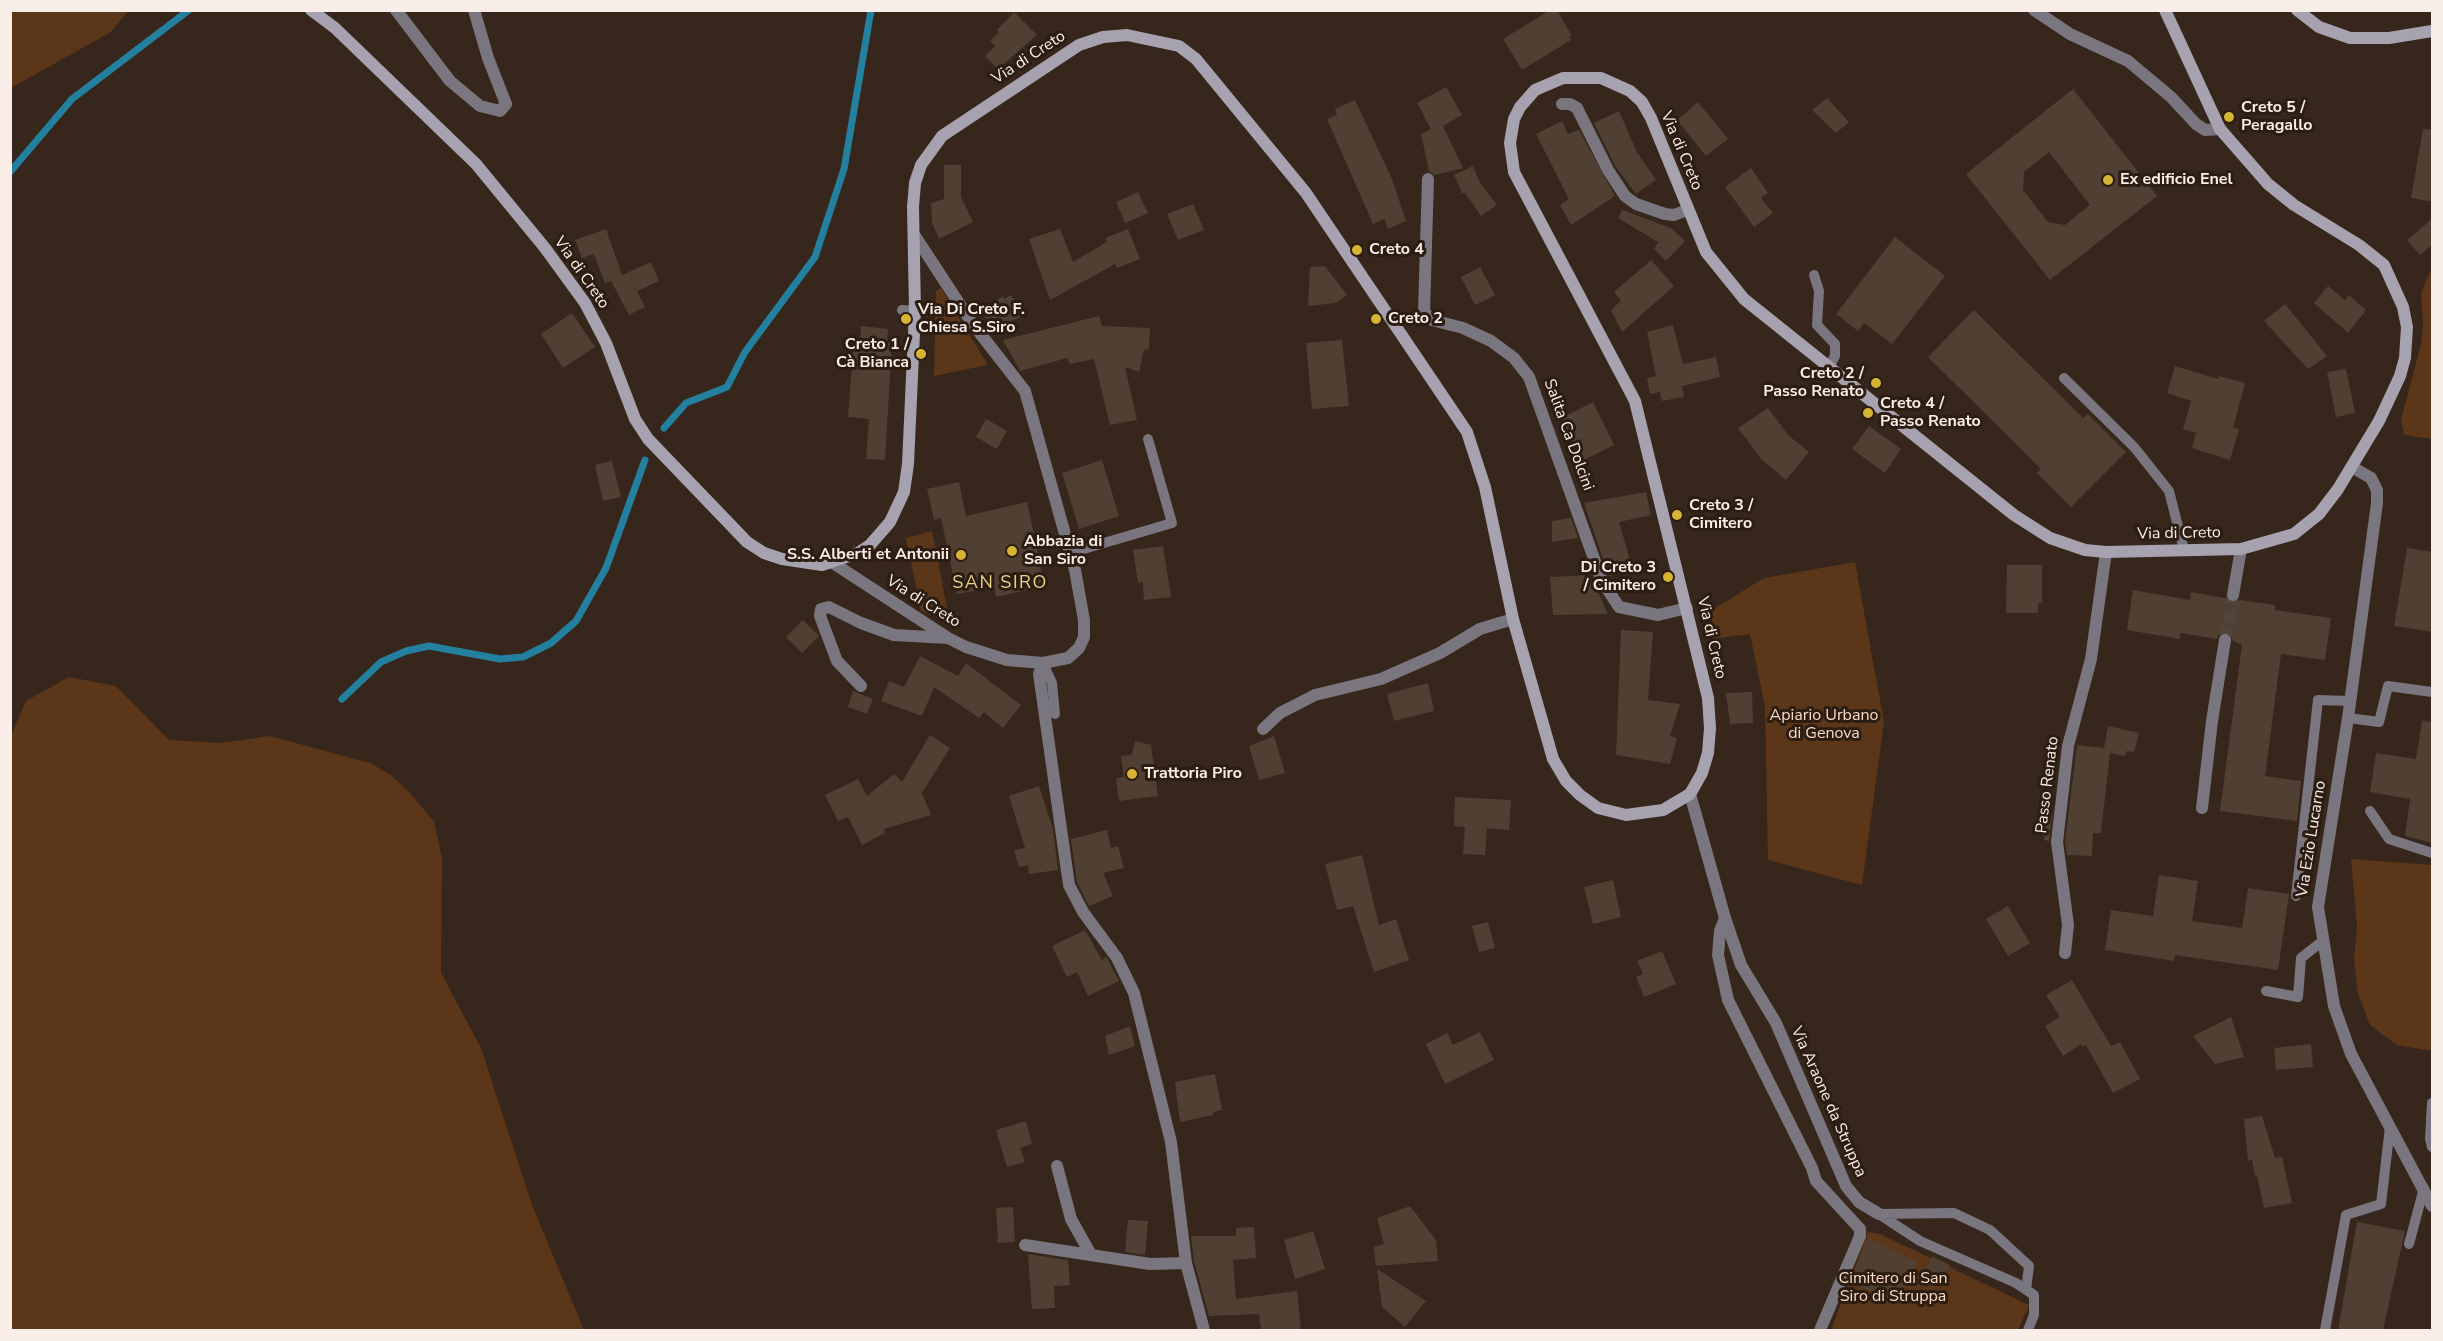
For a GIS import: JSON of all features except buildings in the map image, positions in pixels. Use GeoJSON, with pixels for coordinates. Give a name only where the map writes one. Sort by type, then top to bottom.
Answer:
{"type":"FeatureCollection","features":[{"type":"Feature","properties":{"kind":"main road","name":"Via di Creto"},"geometry":{"type":"LineString","coordinates":[[311,10],[335,28],[476,164],[545,248],[585,303],[606,343],[635,419],[648,439],[747,542],[764,553],[800,564],[833,563],[870,545],[890,522],[904,492],[908,464],[908,311],[915,236],[913,207],[915,183],[921,165],[942,136],[1079,45],[1103,37],[1127,35],[1179,46],[1196,59],[1306,193],[1467,432],[1485,487],[1513,618],[1553,759],[1566,781],[1580,795],[1598,808],[1626,815],[1663,810],[1690,794],[1702,773],[1708,753],[1710,728],[1708,698],[1688,608],[1635,401],[1514,172],[1510,143],[1514,119],[1520,107],[1535,90],[1563,78],[1601,78],[1621,85],[1642,102],[1651,118],[1706,252],[1737,291],[2014,515],[2050,538],[2067,545],[2106,552],[2241,549],[2268,543],[2301,529],[2319,514],[2352,467],[2379,421],[2400,376],[2405,358],[2407,327],[2397,289],[2384,265],[2375,256],[2294,205],[2268,184],[2220,129],[2165,10]]}},
{"type":"Feature","properties":{"kind":"main road"},"geometry":{"type":"LineString","coordinates":[[2297,10],[2319,27],[2350,38],[2389,38],[2433,31]]}},
{"type":"Feature","properties":{"kind":"street"},"geometry":{"type":"LineString","coordinates":[[396,10],[450,81],[480,106],[500,111],[506,104],[488,58],[474,10]]}},
{"type":"Feature","properties":{"kind":"street"},"geometry":{"type":"LineString","coordinates":[[2034,10],[2070,34],[2128,61],[2171,97],[2196,124],[2205,130],[2220,129]]}},
{"type":"Feature","properties":{"kind":"street"},"geometry":{"type":"LineString","coordinates":[[1562,104],[1570,104],[1581,114],[1608,170],[1625,196],[1636,204],[1665,214],[1674,215],[1687,210]]}},
{"type":"Feature","properties":{"kind":"street","name":"Salita Ca Dolcini"},"geometry":{"type":"LineString","coordinates":[[1428,179],[1424,312],[1432,320],[1463,328],[1491,341],[1522,366],[1541,405],[1602,581],[1619,607],[1658,615],[1688,608]]}},
{"type":"Feature","properties":{"kind":"street","name":"Via di Creto"},"geometry":{"type":"LineString","coordinates":[[833,563],[948,638],[1007,660],[1043,663],[1068,658],[1079,648],[1084,637],[1084,620],[1070,553],[1025,391],[972,323],[915,236]]}},
{"type":"Feature","properties":{"kind":"street","name":"Via Ezio Lucarno"},"geometry":{"type":"LineString","coordinates":[[2352,467],[2371,477],[2377,490],[2348,718],[2318,908],[2334,1006],[2347,1044],[2433,1206]]}},
{"type":"Feature","properties":{"kind":"street","name":"Via di Creto"},"geometry":{"type":"LineString","coordinates":[[2233,595],[2241,549]]}},
{"type":"Feature","properties":{"kind":"street","name":"Passo Renato"},"geometry":{"type":"LineString","coordinates":[[2065,953],[2068,925],[2057,842],[2068,746],[2091,659],[2106,552]]}},
{"type":"Feature","properties":{"kind":"street"},"geometry":{"type":"LineString","coordinates":[[861,686],[837,661],[820,616],[821,609],[829,607],[861,623],[894,635],[948,638]]}},
{"type":"Feature","properties":{"kind":"street"},"geometry":{"type":"LineString","coordinates":[[1263,729],[1280,713],[1315,695],[1381,679],[1440,652],[1480,629],[1513,618]]}},
{"type":"Feature","properties":{"kind":"street"},"geometry":{"type":"LineString","coordinates":[[2202,807],[2225,640]]}},
{"type":"Feature","properties":{"kind":"street"},"geometry":{"type":"LineString","coordinates":[[1043,663],[1039,674],[1051,772],[1058,800],[1064,867],[1069,885],[1083,912],[1117,958],[1134,993],[1171,1142],[1186,1263],[1204,1330]]}},
{"type":"Feature","properties":{"kind":"street","name":"Via Araone da Struppa"},"geometry":{"type":"LineString","coordinates":[[1690,794],[1725,918],[1742,965],[1776,1023],[1846,1186],[1859,1202],[1879,1214]]}},
{"type":"Feature","properties":{"kind":"street"},"geometry":{"type":"LineString","coordinates":[[1725,918],[1720,931],[1718,955],[1728,1000],[1812,1168],[1816,1181],[1860,1228],[1860,1236],[1820,1330]]}},
{"type":"Feature","properties":{"kind":"street"},"geometry":{"type":"LineString","coordinates":[[1057,1166],[1071,1219],[1090,1253]]}},
{"type":"Feature","properties":{"kind":"street"},"geometry":{"type":"LineString","coordinates":[[1025,1245],[1090,1253],[1150,1264],[1186,1263]]}},
{"type":"Feature","properties":{"kind":"lane"},"geometry":{"type":"LineString","coordinates":[[1814,275],[1819,291],[1817,325],[1836,344],[1835,356],[1829,367]]}},
{"type":"Feature","properties":{"kind":"lane"},"geometry":{"type":"LineString","coordinates":[[2064,378],[2134,447],[2169,490],[2184,550]]}},
{"type":"Feature","properties":{"kind":"lane"},"geometry":{"type":"LineString","coordinates":[[1070,553],[1172,523],[1148,439]]}},
{"type":"Feature","properties":{"kind":"lane"},"geometry":{"type":"LineString","coordinates":[[1043,663],[1052,683],[1055,714]]}},
{"type":"Feature","properties":{"kind":"lane"},"geometry":{"type":"LineString","coordinates":[[2348,718],[2379,723],[2388,686],[2433,692]]}},
{"type":"Feature","properties":{"kind":"lane"},"geometry":{"type":"LineString","coordinates":[[2296,896],[2318,700],[2350,701]]}},
{"type":"Feature","properties":{"kind":"lane"},"geometry":{"type":"LineString","coordinates":[[2370,811],[2389,839],[2433,853]]}},
{"type":"Feature","properties":{"kind":"lane"},"geometry":{"type":"LineString","coordinates":[[2266,991],[2298,997],[2301,958],[2324,940]]}},
{"type":"Feature","properties":{"kind":"lane"},"geometry":{"type":"LineString","coordinates":[[2432,1103],[2430,1139],[2433,1147]]}},
{"type":"Feature","properties":{"kind":"lane"},"geometry":{"type":"LineString","coordinates":[[2325,1330],[2346,1215],[2381,1204],[2390,1127]]}},
{"type":"Feature","properties":{"kind":"lane"},"geometry":{"type":"LineString","coordinates":[[2409,1244],[2424,1188]]}},
{"type":"Feature","properties":{"kind":"lane"},"geometry":{"type":"LineString","coordinates":[[1879,1214],[1954,1214],[1990,1230],[2029,1266],[2026,1290],[2034,1295],[2034,1315],[2028,1330]]}},
{"type":"Feature","properties":{"kind":"lane","name":"Via Araone da Struppa"},"geometry":{"type":"LineString","coordinates":[[1879,1214],[1920,1241],[2016,1283],[2026,1290]]}},
{"type":"Feature","properties":{"kind":"green space"},"geometry":{"type":"Polygon","coordinates":[[[11,10],[128,11],[111,32],[11,88],[11,10]]]}},
{"type":"Feature","properties":{"kind":"green space"},"geometry":{"type":"Polygon","coordinates":[[[2432,268],[2432,439],[2404,435],[2401,420],[2421,344],[2423,325],[2421,292],[2432,268]]]}},
{"type":"Feature","properties":{"kind":"green space"},"geometry":{"type":"Polygon","coordinates":[[[941,288],[988,365],[934,376],[936,291],[941,288]]]}},
{"type":"Feature","properties":{"kind":"green space"},"geometry":{"type":"Polygon","coordinates":[[[932,531],[950,623],[921,611],[906,538],[932,531]]]}},
{"type":"Feature","properties":{"kind":"green space","name":"Apiario Urbano di Genova"},"geometry":{"type":"Polygon","coordinates":[[[1855,562],[1884,722],[1862,885],[1768,860],[1765,707],[1750,634],[1712,639],[1712,610],[1764,578],[1855,562]]]}},
{"type":"Feature","properties":{"kind":"green space"},"geometry":{"type":"Polygon","coordinates":[[[69,677],[116,686],[169,740],[221,743],[270,736],[370,763],[391,775],[411,794],[434,822],[442,858],[441,973],[481,1048],[532,1205],[584,1330],[11,1330],[11,736],[26,701],[69,677]]]}},
{"type":"Feature","properties":{"kind":"green space"},"geometry":{"type":"Polygon","coordinates":[[[2351,859],[2432,865],[2432,1051],[2397,1045],[2370,1025],[2358,994],[2354,960],[2357,927],[2351,859]]]}},
{"type":"Feature","properties":{"kind":"green space","name":"Cimitero di San Siro di Struppa"},"geometry":{"type":"Polygon","coordinates":[[[1868,1232],[1880,1234],[2029,1305],[2018,1330],[1831,1330],[1868,1232]]]}},
{"type":"Feature","properties":{"kind":"waterway"},"geometry":{"type":"LineString","coordinates":[[10,172],[72,99],[189,10]]}},
{"type":"Feature","properties":{"kind":"waterway"},"geometry":{"type":"LineString","coordinates":[[664,428],[686,403],[727,387],[745,352],[815,257],[844,169],[871,10]]}},
{"type":"Feature","properties":{"kind":"waterway"},"geometry":{"type":"LineString","coordinates":[[342,699],[381,662],[406,651],[429,646],[500,659],[523,657],[551,643],[576,621],[606,568],[645,460]]}},
{"type":"Feature","properties":{"kind":"tunnel"},"geometry":{"type":"LineString","coordinates":[[2225,640],[2233,595]]}},
{"type":"Feature","properties":{"kind":"place","name":"Creto 5 / Peragallo"},"geometry":{"type":"Point","coordinates":[2229,117]}},
{"type":"Feature","properties":{"kind":"place","name":"Ex edificio Enel"},"geometry":{"type":"Point","coordinates":[2108,180]}},
{"type":"Feature","properties":{"kind":"place","name":"Creto 4"},"geometry":{"type":"Point","coordinates":[1357,250]}},
{"type":"Feature","properties":{"kind":"place","name":"Via Di Creto F. Chiesa S.Siro"},"geometry":{"type":"Point","coordinates":[906,319]}},
{"type":"Feature","properties":{"kind":"place","name":"Creto 2"},"geometry":{"type":"Point","coordinates":[1376,319]}},
{"type":"Feature","properties":{"kind":"place","name":"Creto 1 / Cà Bianca"},"geometry":{"type":"Point","coordinates":[921,354]}},
{"type":"Feature","properties":{"kind":"place","name":"Creto 2 / Passo Renato"},"geometry":{"type":"Point","coordinates":[1876,383]}},
{"type":"Feature","properties":{"kind":"place","name":"Creto 4 / Passo Renato"},"geometry":{"type":"Point","coordinates":[1868,413]}},
{"type":"Feature","properties":{"kind":"place","name":"Creto 3 / Cimitero"},"geometry":{"type":"Point","coordinates":[1677,515]}},
{"type":"Feature","properties":{"kind":"place","name":"Abbazia di San Siro"},"geometry":{"type":"Point","coordinates":[1012,551]}},
{"type":"Feature","properties":{"kind":"place","name":"S.S. Alberti et Antonii"},"geometry":{"type":"Point","coordinates":[961,555]}},
{"type":"Feature","properties":{"kind":"place","name":"Di Creto 3 / Cimitero"},"geometry":{"type":"Point","coordinates":[1668,577]}},
{"type":"Feature","properties":{"kind":"place","name":"Trattoria Piro"},"geometry":{"type":"Point","coordinates":[1132,774]}},
{"type":"Feature","properties":{"kind":"district","name":"SAN SIRO"},"geometry":{"type":"Point","coordinates":[1000,584]}}]}
